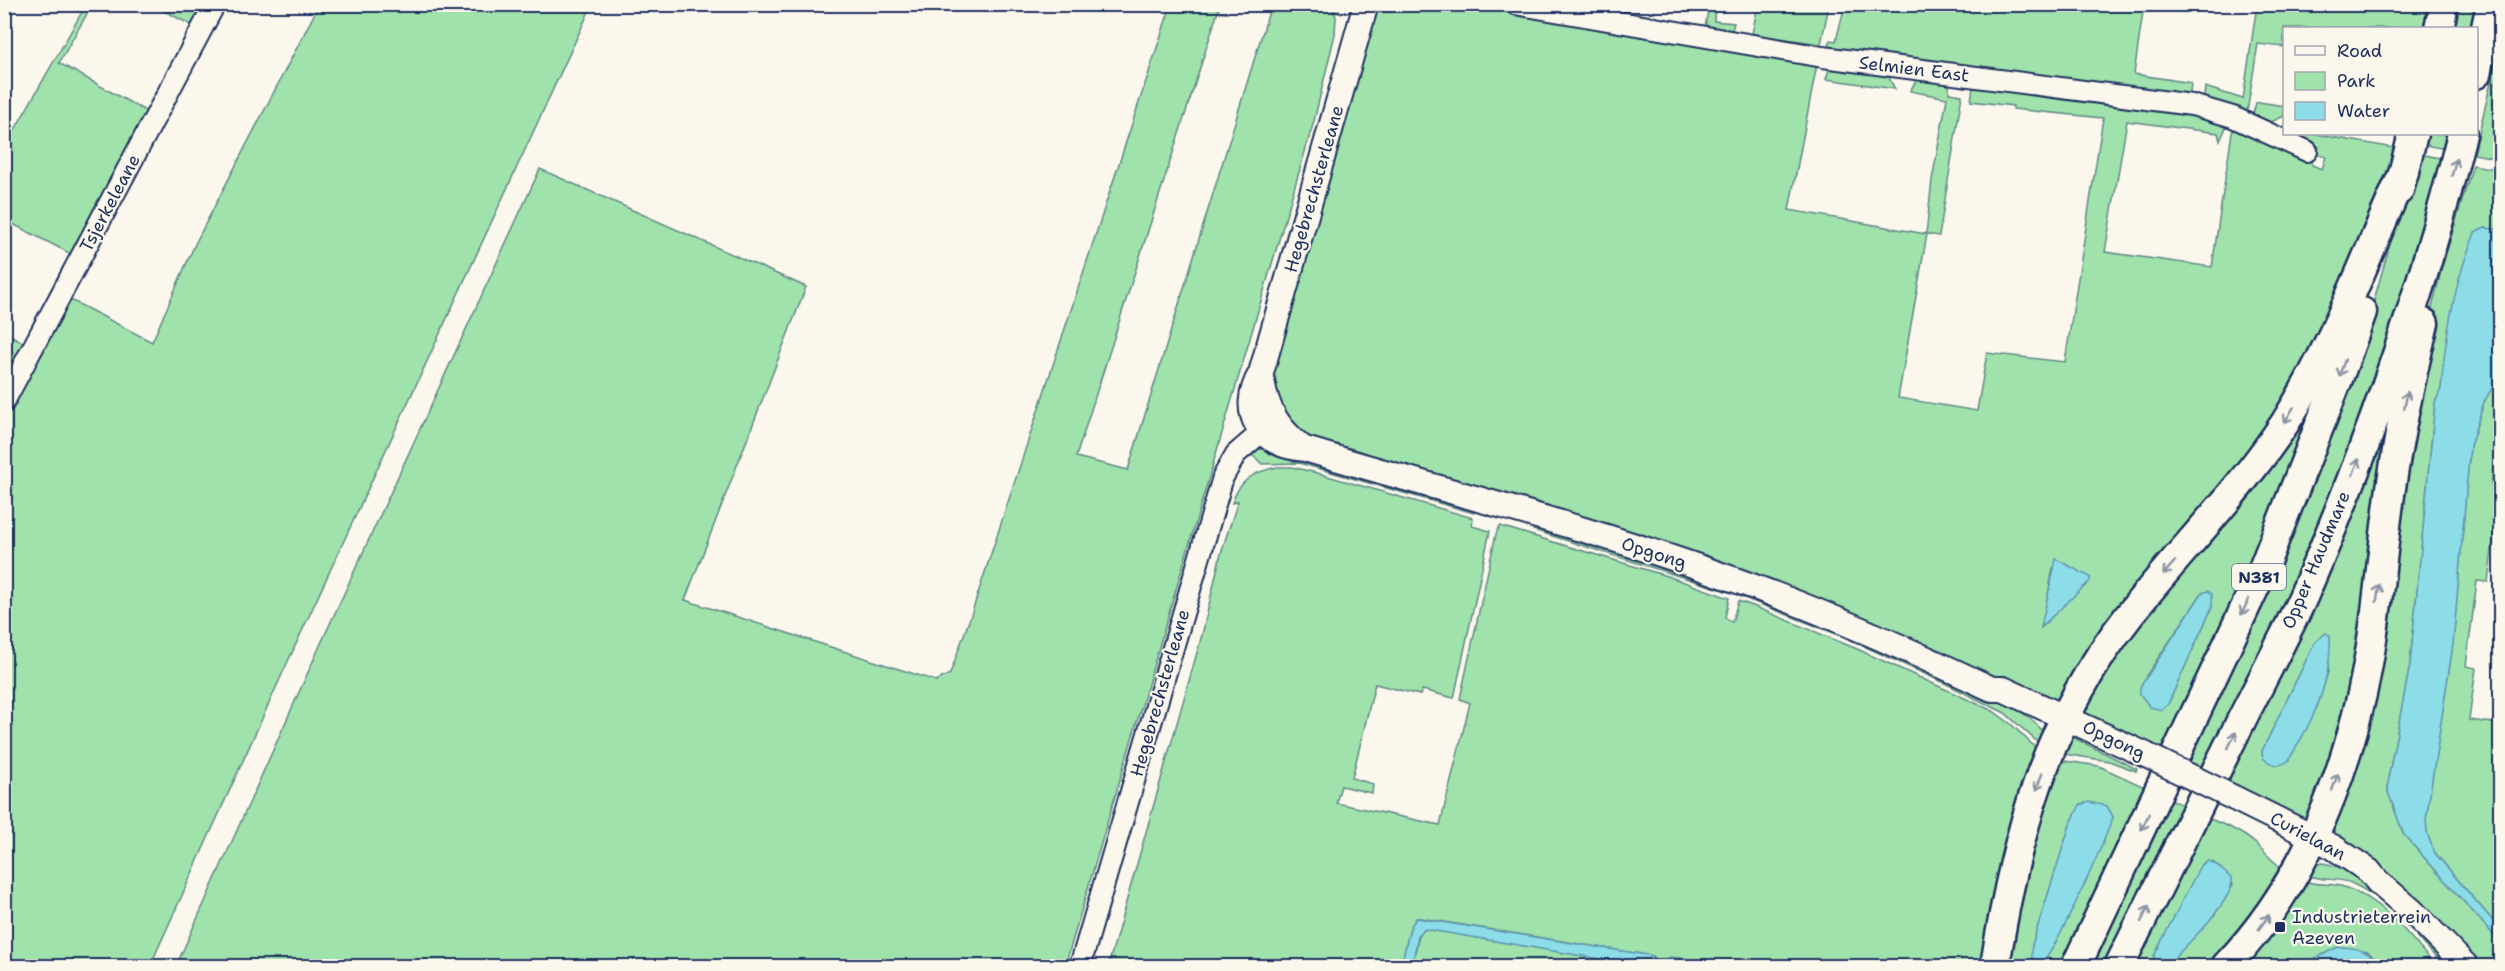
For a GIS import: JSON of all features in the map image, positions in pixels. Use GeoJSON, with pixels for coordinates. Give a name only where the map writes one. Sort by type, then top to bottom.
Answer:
{"type":"FeatureCollection","features":[{"type":"Feature","properties":{"kind":"highway"},"geometry":{"type":"LineString","coordinates":[[2439,27],[2444,4]]}},
{"type":"Feature","properties":{"kind":"highway"},"geometry":{"type":"LineString","coordinates":[[2478,65],[2492,4]]}},
{"type":"Feature","properties":{"kind":"highway","name":"N381"},"geometry":{"type":"LineString","coordinates":[[2076,966],[2251,595],[2289,507],[2364,305],[2413,135]]}},
{"type":"Feature","properties":{"kind":"highway","name":"Opper Haudmare"},"geometry":{"type":"LineString","coordinates":[[2119,966],[2306,589],[2370,432],[2445,200],[2462,135]]}},
{"type":"Feature","properties":{"kind":"highway","name":"N381"},"geometry":{"type":"LineString","coordinates":[[1995,966],[2018,844],[2063,722],[2107,645],[2244,481],[2286,421],[2340,323],[2404,172]]}},
{"type":"Feature","properties":{"kind":"highway","name":"N381"},"geometry":{"type":"LineString","coordinates":[[2226,966],[2269,915],[2312,843],[2350,738],[2362,692],[2391,486],[2407,395],[2431,291],[2445,200]]}},
{"type":"Feature","properties":{"kind":"main road","name":"Hegebrechsterleane"},"geometry":{"type":"LineString","coordinates":[[1268,426],[1252,414],[1253,392],[1261,373],[1366,4]]}},
{"type":"Feature","properties":{"kind":"main road","name":"Opgong"},"geometry":{"type":"LineString","coordinates":[[1268,426],[1280,446],[1305,449],[1604,537],[1727,577],[1842,621],[1992,689],[2003,688],[2063,722],[2231,804]]}},
{"type":"Feature","properties":{"kind":"main road","name":"Curielaan"},"geometry":{"type":"LineString","coordinates":[[2231,804],[2369,871],[2378,882],[2412,910],[2466,966]]}},
{"type":"Feature","properties":{"kind":"street","name":"Tsjerkeleane"},"geometry":{"type":"LineString","coordinates":[[4,402],[215,4]]}},
{"type":"Feature","properties":{"kind":"street","name":"Selmien East"},"geometry":{"type":"LineString","coordinates":[[1515,4],[1823,57],[2192,105],[2233,117],[2307,151]]}},
{"type":"Feature","properties":{"kind":"street","name":"Hegebrechsterleane"},"geometry":{"type":"LineString","coordinates":[[1080,966],[1219,489],[1232,459],[1268,426]]}},
{"type":"Feature","properties":{"kind":"green space"},"geometry":{"type":"Polygon","coordinates":[[[86,5],[92,5],[59,63],[149,113],[73,255],[5,220],[5,147],[86,5]]]}},
{"type":"Feature","properties":{"kind":"green space"},"geometry":{"type":"Polygon","coordinates":[[[153,5],[207,5],[195,27],[153,5]]]}},
{"type":"Feature","properties":{"kind":"green space"},"geometry":{"type":"Polygon","coordinates":[[[319,5],[592,5],[284,670],[150,966],[5,966],[4,418],[67,298],[152,342],[195,244],[319,5]]]}},
{"type":"Feature","properties":{"kind":"green space"},"geometry":{"type":"Polygon","coordinates":[[[1171,5],[1220,5],[1076,457],[1128,470],[1271,5],[1337,5],[1340,13],[1333,11],[1336,16],[1335,34],[1314,121],[1065,966],[176,966],[323,639],[540,169],[806,287],[685,600],[936,681],[950,674],[971,615],[1171,5]]]}},
{"type":"Feature","properties":{"kind":"green space"},"geometry":{"type":"Polygon","coordinates":[[[1409,5],[1484,5],[1817,64],[1789,210],[1926,234],[1932,180],[1947,98],[1910,91],[1920,74],[1949,83],[1949,93],[1962,95],[1939,236],[1927,234],[1898,398],[1977,411],[1987,353],[2065,362],[2103,118],[2013,109],[2013,106],[1971,101],[1973,87],[1977,83],[2170,107],[2227,125],[2220,141],[2218,133],[2127,121],[2105,252],[2212,267],[2232,132],[2237,126],[2313,160],[2312,165],[2322,169],[2326,157],[2317,154],[2319,147],[2291,135],[2322,135],[2394,148],[2383,191],[2315,362],[2058,702],[1308,442],[1271,398],[1270,379],[1373,12],[1393,12],[1409,5]],[[2053,568],[2042,627],[2075,593],[2087,585],[2053,568]]]}},
{"type":"Feature","properties":{"kind":"green space"},"geometry":{"type":"Polygon","coordinates":[[[1709,5],[1715,5],[1714,21],[1734,23],[1732,30],[1705,27],[1709,5]]]}},
{"type":"Feature","properties":{"kind":"green space"},"geometry":{"type":"Polygon","coordinates":[[[1758,5],[1829,5],[1821,44],[1752,34],[1758,5]]]}},
{"type":"Feature","properties":{"kind":"green space"},"geometry":{"type":"Polygon","coordinates":[[[1845,5],[2144,5],[2134,74],[2191,83],[2190,93],[2185,98],[1829,51],[1830,40],[1836,41],[1845,5]]]}},
{"type":"Feature","properties":{"kind":"green space"},"geometry":{"type":"Polygon","coordinates":[[[2257,5],[2428,5],[2423,27],[2283,27],[2283,47],[2258,44],[2247,112],[2242,115],[2207,103],[2204,97],[2205,87],[2243,99],[2257,5]]]}},
{"type":"Feature","properties":{"kind":"green space"},"geometry":{"type":"Polygon","coordinates":[[[2452,5],[2485,5],[2476,27],[2447,27],[2452,5]]]}},
{"type":"Feature","properties":{"kind":"green space"},"geometry":{"type":"Polygon","coordinates":[[[2500,44],[2500,159],[2474,154],[2500,44]]]}},
{"type":"Feature","properties":{"kind":"green space"},"geometry":{"type":"Polygon","coordinates":[[[1830,66],[1885,70],[1895,89],[1826,79],[1830,66]]]}},
{"type":"Feature","properties":{"kind":"green space"},"geometry":{"type":"Polygon","coordinates":[[[2256,103],[2283,106],[2283,116],[2267,124],[2252,117],[2256,103]]]}},
{"type":"Feature","properties":{"kind":"green space"},"geometry":{"type":"Polygon","coordinates":[[[2421,135],[2455,135],[2451,150],[2419,144],[2421,135]]]}},
{"type":"Feature","properties":{"kind":"green space"},"geometry":{"type":"Polygon","coordinates":[[[2416,153],[2449,160],[2325,523],[2206,776],[2180,763],[2372,307],[2416,153]]]}},
{"type":"Feature","properties":{"kind":"green space"},"geometry":{"type":"Polygon","coordinates":[[[2473,165],[2500,170],[2500,230],[2485,228],[2475,233],[2455,299],[2441,389],[2435,403],[2410,665],[2389,774],[2388,792],[2404,835],[2500,942],[2500,966],[2475,966],[2330,835],[2420,356],[2442,267],[2473,165]]]}},
{"type":"Feature","properties":{"kind":"green space"},"geometry":{"type":"Polygon","coordinates":[[[2344,326],[2250,567],[2231,603],[2167,756],[2082,718],[2080,700],[2344,326]],[[2202,593],[2146,676],[2168,704],[2212,607],[2202,593]]]}},
{"type":"Feature","properties":{"kind":"green space"},"geometry":{"type":"Polygon","coordinates":[[[5,332],[26,344],[5,385],[5,332]]]}},
{"type":"Feature","properties":{"kind":"green space"},"geometry":{"type":"Polygon","coordinates":[[[2403,355],[2358,692],[2310,826],[2222,783],[2403,355]],[[2330,637],[2315,642],[2262,751],[2263,757],[2317,707],[2328,672],[2330,637]]]}},
{"type":"Feature","properties":{"kind":"green space"},"geometry":{"type":"Polygon","coordinates":[[[2500,374],[2500,410],[2491,485],[2500,487],[2488,582],[2477,581],[2466,666],[2476,668],[2469,720],[2500,724],[2500,929],[2434,852],[2427,833],[2426,819],[2453,644],[2470,446],[2484,402],[2500,374]]]}},
{"type":"Feature","properties":{"kind":"green space"},"geometry":{"type":"Polygon","coordinates":[[[1256,449],[1267,449],[1476,509],[1474,513],[1299,463],[1262,464],[1250,453],[1256,449]]]}},
{"type":"Feature","properties":{"kind":"green space"},"geometry":{"type":"Polygon","coordinates":[[[1277,467],[1292,467],[1317,473],[1473,518],[1472,526],[1490,531],[1454,698],[1422,690],[1420,695],[1375,684],[1352,778],[1373,784],[1372,793],[1341,786],[1336,803],[1440,825],[1470,703],[1460,699],[1496,534],[1500,526],[1670,577],[1729,598],[1725,618],[1732,622],[1738,601],[1753,606],[1857,649],[1993,711],[2011,724],[2040,752],[1991,966],[1743,966],[1670,957],[1666,966],[1654,966],[1653,956],[1416,918],[1410,928],[1401,966],[1108,966],[1202,635],[1221,553],[1238,501],[1232,503],[1239,488],[1248,478],[1277,467]]]}},
{"type":"Feature","properties":{"kind":"green space"},"geometry":{"type":"Polygon","coordinates":[[[1539,525],[1729,588],[1729,592],[1533,530],[1539,525]]]}},
{"type":"Feature","properties":{"kind":"green space"},"geometry":{"type":"Polygon","coordinates":[[[1744,591],[1946,675],[1942,682],[1844,637],[1739,596],[1744,591]]]}},
{"type":"Feature","properties":{"kind":"green space"},"geometry":{"type":"Polygon","coordinates":[[[1946,680],[2000,700],[2026,715],[2044,734],[2043,747],[2005,713],[1944,683],[1946,680]]]}},
{"type":"Feature","properties":{"kind":"green space"},"geometry":{"type":"Polygon","coordinates":[[[2072,737],[2137,769],[2136,771],[2109,761],[2057,753],[2072,737]]]}},
{"type":"Feature","properties":{"kind":"green space"},"geometry":{"type":"Polygon","coordinates":[[[2052,759],[2099,766],[2151,790],[2067,966],[1999,966],[2052,759]],[[2080,806],[2070,825],[2032,945],[2046,959],[2113,817],[2107,806],[2080,806]]]}},
{"type":"Feature","properties":{"kind":"green space"},"geometry":{"type":"Polygon","coordinates":[[[2165,796],[2190,809],[2111,966],[2084,966],[2165,796]]]}},
{"type":"Feature","properties":{"kind":"green space"},"geometry":{"type":"Polygon","coordinates":[[[2205,817],[2244,835],[2289,873],[2221,966],[2166,966],[2215,914],[2233,885],[2213,862],[2204,862],[2154,956],[2154,966],[2134,966],[2205,817]]]}},
{"type":"Feature","properties":{"kind":"green space"},"geometry":{"type":"Polygon","coordinates":[[[2323,863],[2347,871],[2383,895],[2418,927],[2445,966],[2390,909],[2365,890],[2345,881],[2317,878],[2306,874],[2313,865],[2323,863]]]}},
{"type":"Feature","properties":{"kind":"green space"},"geometry":{"type":"Polygon","coordinates":[[[2303,880],[2344,887],[2371,900],[2395,920],[2435,966],[2384,966],[2368,952],[2338,947],[2300,966],[2235,966],[2303,880]]]}},
{"type":"Feature","properties":{"kind":"green space"},"geometry":{"type":"Polygon","coordinates":[[[1425,929],[1641,966],[1412,966],[1419,935],[1425,929]]]}},
{"type":"Feature","properties":{"kind":"water"},"geometry":{"type":"Polygon","coordinates":[[[2485,228],[2500,230],[2500,374],[2484,402],[2470,446],[2453,644],[2426,819],[2427,833],[2434,852],[2500,929],[2500,942],[2404,835],[2388,792],[2389,774],[2410,665],[2435,403],[2441,389],[2448,330],[2462,270],[2475,233],[2485,228]]]}},
{"type":"Feature","properties":{"kind":"water"},"geometry":{"type":"Polygon","coordinates":[[[2056,559],[2090,577],[2090,581],[2041,627],[2056,559]]]}},
{"type":"Feature","properties":{"kind":"water"},"geometry":{"type":"Polygon","coordinates":[[[2208,591],[2212,594],[2212,607],[2168,704],[2162,710],[2150,707],[2140,694],[2140,687],[2202,593],[2208,591]]]}},
{"type":"Feature","properties":{"kind":"water"},"geometry":{"type":"Polygon","coordinates":[[[2326,633],[2330,636],[2330,653],[2319,702],[2288,761],[2278,765],[2272,764],[2263,758],[2262,751],[2315,642],[2326,633]]]}},
{"type":"Feature","properties":{"kind":"water"},"geometry":{"type":"Polygon","coordinates":[[[2088,802],[2107,806],[2113,817],[2058,939],[2041,964],[2032,958],[2032,945],[2070,825],[2080,805],[2088,802]]]}},
{"type":"Feature","properties":{"kind":"water"},"geometry":{"type":"Polygon","coordinates":[[[2208,861],[2217,865],[2232,879],[2231,888],[2206,925],[2166,966],[2154,966],[2154,956],[2200,866],[2208,861]]]}},
{"type":"Feature","properties":{"kind":"water"},"geometry":{"type":"Polygon","coordinates":[[[1416,918],[1653,956],[1655,962],[1654,966],[1641,966],[1425,929],[1418,935],[1412,966],[1401,966],[1410,928],[1416,918]]]}},
{"type":"Feature","properties":{"kind":"water"},"geometry":{"type":"Polygon","coordinates":[[[2338,947],[2363,951],[2384,966],[2300,966],[2338,947]]]}},
{"type":"Feature","properties":{"kind":"water"},"geometry":{"type":"Polygon","coordinates":[[[1670,957],[1743,966],[1666,966],[1667,959],[1670,957]]]}},
{"type":"Feature","properties":{"kind":"place","name":"Industrieterrein Azeven"},"geometry":{"type":"Point","coordinates":[2280,927]}}]}
